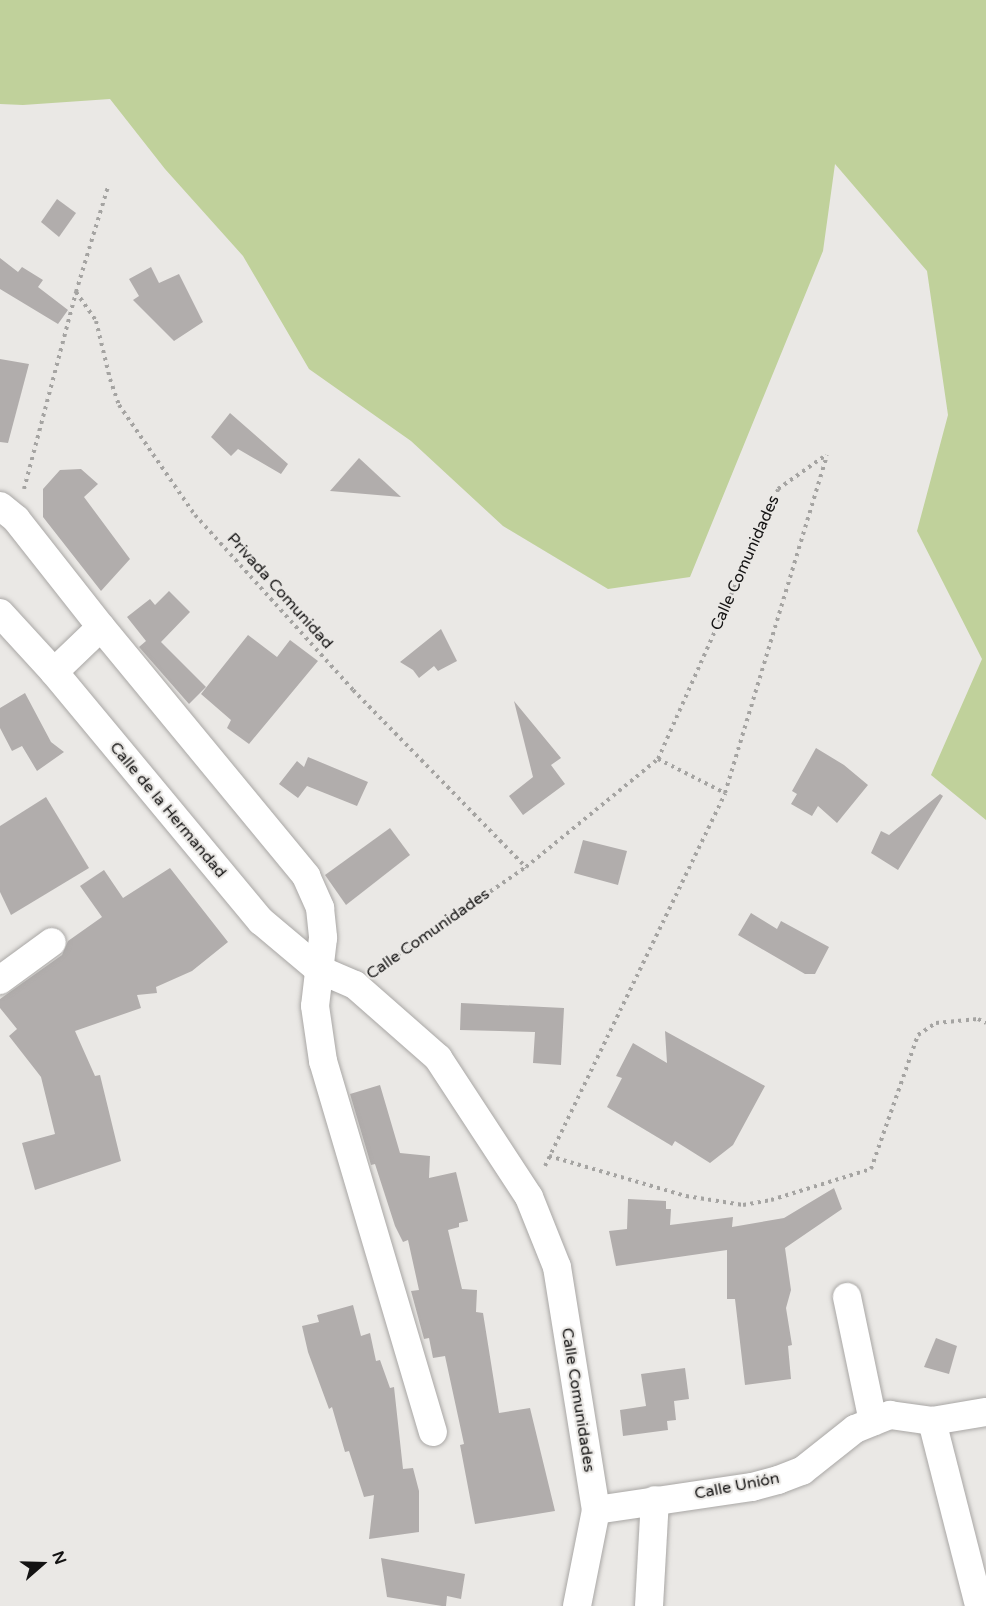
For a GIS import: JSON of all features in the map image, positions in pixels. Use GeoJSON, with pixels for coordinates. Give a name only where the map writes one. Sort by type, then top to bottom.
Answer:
{"type":"FeatureCollection","features":[{"type":"Feature","properties":{"kind":"street"},"geometry":{"type":"LineString","coordinates":[[8,512],[306,876],[320,908],[323,938],[315,1006],[322,1061],[433,1432]]}},
{"type":"Feature","properties":{"kind":"street","name":"Calle de la Hermandad"},"geometry":{"type":"LineString","coordinates":[[0,613],[54,672],[261,921],[318,969],[355,985]]}},
{"type":"Feature","properties":{"kind":"street"},"geometry":{"type":"LineString","coordinates":[[54,672],[101,627]]}},
{"type":"Feature","properties":{"kind":"street"},"geometry":{"type":"LineString","coordinates":[[2,974],[51,942]]}},
{"type":"Feature","properties":{"kind":"street","name":"Calle Comunidades"},"geometry":{"type":"LineString","coordinates":[[355,985],[438,1058],[530,1197],[556,1267],[596,1510],[577,1606]]}},
{"type":"Feature","properties":{"kind":"street"},"geometry":{"type":"LineString","coordinates":[[847,1297],[873,1421]]}},
{"type":"Feature","properties":{"kind":"street","name":"Calle Unión"},"geometry":{"type":"LineString","coordinates":[[596,1510],[752,1487],[778,1480],[802,1471],[855,1429],[890,1415],[932,1421],[986,1412]]}},
{"type":"Feature","properties":{"kind":"street"},"geometry":{"type":"LineString","coordinates":[[932,1421],[975,1554],[979,1606]]}},
{"type":"Feature","properties":{"kind":"street"},"geometry":{"type":"LineString","coordinates":[[649,1606],[655,1500]]}},
{"type":"Feature","properties":{"kind":"path"},"geometry":{"type":"LineString","coordinates":[[8,512],[108,187]]}},
{"type":"Feature","properties":{"kind":"path","name":"Privada Comunidad"},"geometry":{"type":"LineString","coordinates":[[76,292],[96,321],[110,380],[119,405],[195,515],[353,690],[526,867]]}},
{"type":"Feature","properties":{"kind":"path","name":"Calle Comunidades"},"geometry":{"type":"LineString","coordinates":[[355,985],[526,867],[658,759],[778,489],[827,455],[725,793],[530,1197]]}},
{"type":"Feature","properties":{"kind":"path"},"geometry":{"type":"LineString","coordinates":[[658,759],[725,793]]}},
{"type":"Feature","properties":{"kind":"path"},"geometry":{"type":"LineString","coordinates":[[549,1156],[686,1196],[742,1205],[771,1200],[872,1169],[918,1035],[936,1023],[978,1019],[986,1023]]}},
{"type":"Feature","properties":{"kind":"green space"},"geometry":{"type":"Polygon","coordinates":[[[0,0],[986,0],[986,820],[931,775],[982,659],[917,531],[948,415],[927,271],[835,164],[823,251],[690,577],[608,589],[503,526],[411,441],[309,369],[243,256],[165,169],[110,99],[23,105],[0,104],[0,0]]]}},
{"type":"Feature","properties":{"kind":"building"},"geometry":{"type":"Polygon","coordinates":[[[57,199],[76,213],[59,237],[41,222],[57,199]]]}},
{"type":"Feature","properties":{"kind":"building"},"geometry":{"type":"Polygon","coordinates":[[[0,258],[18,272],[22,267],[43,280],[38,287],[68,310],[58,324],[0,289],[0,258]]]}},
{"type":"Feature","properties":{"kind":"building"},"geometry":{"type":"Polygon","coordinates":[[[151,267],[159,283],[179,274],[203,322],[174,341],[133,300],[139,296],[129,279],[151,267]]]}},
{"type":"Feature","properties":{"kind":"building"},"geometry":{"type":"Polygon","coordinates":[[[0,359],[29,364],[8,443],[0,442],[0,359]]]}},
{"type":"Feature","properties":{"kind":"building"},"geometry":{"type":"Polygon","coordinates":[[[230,413],[288,464],[281,474],[238,449],[231,456],[211,437],[230,413]]]}},
{"type":"Feature","properties":{"kind":"building"},"geometry":{"type":"Polygon","coordinates":[[[359,458],[401,497],[330,491],[359,458]]]}},
{"type":"Feature","properties":{"kind":"building"},"geometry":{"type":"Polygon","coordinates":[[[81,469],[98,484],[84,497],[130,559],[101,591],[43,517],[43,489],[60,470],[81,469]]]}},
{"type":"Feature","properties":{"kind":"building"},"geometry":{"type":"Polygon","coordinates":[[[169,591],[190,612],[161,642],[206,687],[189,704],[139,647],[146,641],[127,617],[150,599],[155,605],[169,591]]]}},
{"type":"Feature","properties":{"kind":"building"},"geometry":{"type":"Polygon","coordinates":[[[441,629],[457,661],[438,671],[434,666],[419,678],[413,670],[400,662],[441,629]]]}},
{"type":"Feature","properties":{"kind":"building"},"geometry":{"type":"Polygon","coordinates":[[[248,635],[277,657],[290,640],[318,661],[249,744],[227,728],[231,720],[201,694],[248,635]]]}},
{"type":"Feature","properties":{"kind":"building"},"geometry":{"type":"Polygon","coordinates":[[[25,693],[51,742],[64,752],[37,771],[22,746],[12,751],[0,728],[0,708],[25,693]]]}},
{"type":"Feature","properties":{"kind":"building"},"geometry":{"type":"Polygon","coordinates":[[[514,701],[561,758],[551,765],[565,784],[523,815],[509,796],[533,777],[514,701]]]}},
{"type":"Feature","properties":{"kind":"building"},"geometry":{"type":"Polygon","coordinates":[[[816,748],[844,765],[868,785],[837,823],[818,806],[812,816],[791,804],[797,794],[792,791],[816,748]]]}},
{"type":"Feature","properties":{"kind":"building"},"geometry":{"type":"Polygon","coordinates":[[[308,757],[368,782],[357,806],[307,786],[298,798],[279,784],[297,761],[304,767],[308,757]]]}},
{"type":"Feature","properties":{"kind":"building"},"geometry":{"type":"Polygon","coordinates":[[[940,794],[943,796],[898,870],[871,853],[881,831],[889,835],[940,794]]]}},
{"type":"Feature","properties":{"kind":"building"},"geometry":{"type":"Polygon","coordinates":[[[46,797],[89,868],[11,915],[0,892],[0,826],[46,797]]]}},
{"type":"Feature","properties":{"kind":"building"},"geometry":{"type":"Polygon","coordinates":[[[390,828],[410,855],[346,905],[325,875],[390,828]]]}},
{"type":"Feature","properties":{"kind":"building"},"geometry":{"type":"Polygon","coordinates":[[[583,840],[627,851],[618,885],[574,873],[583,840]]]}},
{"type":"Feature","properties":{"kind":"building"},"geometry":{"type":"Polygon","coordinates":[[[170,868],[228,942],[192,971],[156,987],[157,993],[137,995],[141,1008],[75,1031],[95,1076],[100,1075],[121,1161],[35,1190],[22,1143],[55,1134],[41,1077],[9,1036],[17,1029],[0,1008],[0,999],[62,955],[68,941],[102,917],[80,886],[104,870],[123,898],[170,868]]]}},
{"type":"Feature","properties":{"kind":"building"},"geometry":{"type":"Polygon","coordinates":[[[751,913],[777,929],[781,921],[829,947],[815,974],[805,974],[738,935],[751,913]]]}},
{"type":"Feature","properties":{"kind":"building"},"geometry":{"type":"Polygon","coordinates":[[[461,1003],[564,1008],[561,1065],[533,1063],[535,1032],[460,1030],[461,1003]]]}},
{"type":"Feature","properties":{"kind":"building"},"geometry":{"type":"Polygon","coordinates":[[[665,1031],[765,1086],[733,1145],[710,1163],[675,1141],[672,1146],[607,1107],[622,1078],[616,1076],[633,1043],[667,1063],[665,1031]]]}},
{"type":"Feature","properties":{"kind":"building"},"geometry":{"type":"Polygon","coordinates":[[[380,1085],[400,1153],[430,1156],[429,1178],[456,1172],[468,1221],[459,1223],[459,1227],[448,1230],[462,1289],[477,1290],[476,1312],[483,1313],[499,1413],[530,1408],[555,1511],[475,1524],[460,1445],[464,1444],[445,1356],[433,1358],[429,1338],[424,1339],[411,1291],[419,1290],[408,1240],[403,1242],[395,1226],[375,1164],[371,1165],[350,1094],[380,1085]]]}},
{"type":"Feature","properties":{"kind":"building"},"geometry":{"type":"Polygon","coordinates":[[[834,1188],[842,1209],[785,1248],[791,1290],[786,1308],[792,1345],[788,1346],[791,1379],[745,1385],[735,1299],[727,1299],[727,1250],[616,1266],[609,1231],[627,1229],[628,1199],[666,1201],[666,1209],[671,1209],[670,1225],[733,1217],[732,1227],[784,1218],[834,1188]]]}},
{"type":"Feature","properties":{"kind":"building"},"geometry":{"type":"Polygon","coordinates":[[[353,1305],[361,1336],[370,1333],[376,1361],[380,1360],[390,1388],[394,1387],[403,1469],[413,1468],[419,1491],[419,1532],[369,1539],[374,1495],[364,1497],[349,1451],[345,1452],[332,1407],[329,1409],[308,1352],[302,1326],[319,1322],[317,1315],[353,1305]]]}},
{"type":"Feature","properties":{"kind":"building"},"geometry":{"type":"Polygon","coordinates":[[[936,1338],[957,1346],[949,1374],[924,1367],[936,1338]]]}},
{"type":"Feature","properties":{"kind":"building"},"geometry":{"type":"Polygon","coordinates":[[[685,1368],[689,1399],[674,1401],[676,1420],[667,1421],[668,1430],[623,1436],[620,1410],[646,1406],[641,1374],[685,1368]]]}},
{"type":"Feature","properties":{"kind":"building"},"geometry":{"type":"Polygon","coordinates":[[[381,1558],[465,1574],[461,1599],[447,1596],[446,1606],[442,1606],[387,1597],[381,1558]]]}}]}
